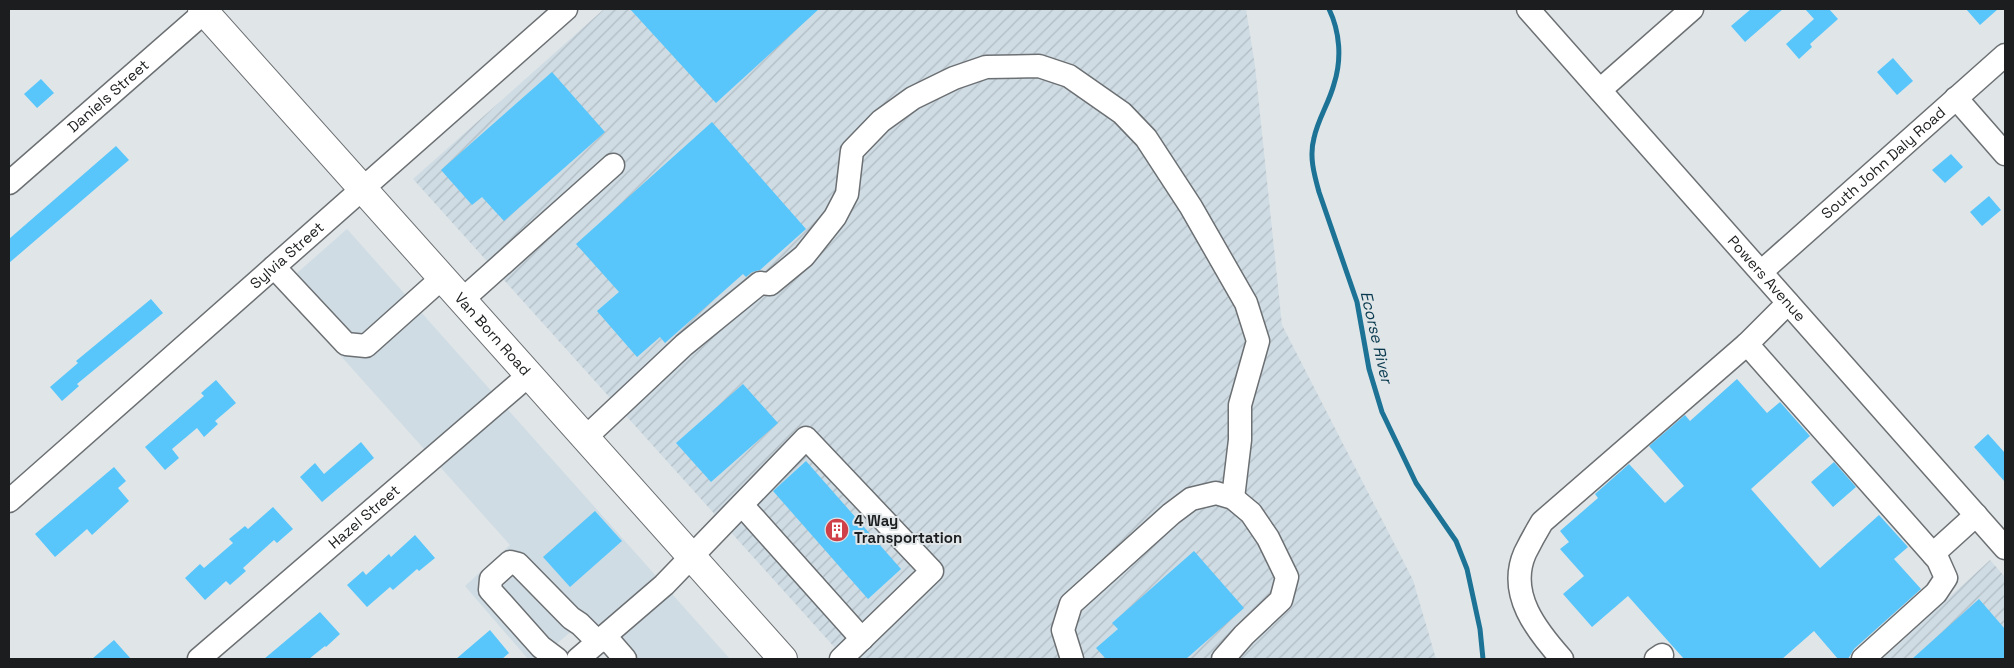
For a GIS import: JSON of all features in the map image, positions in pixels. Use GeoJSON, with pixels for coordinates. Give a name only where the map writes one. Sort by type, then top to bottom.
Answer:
{"type":"FeatureCollection","features":[{"type":"Feature","properties":{"kind":"main road","name":"Van Born Road"},"geometry":{"type":"LineString","coordinates":[[205,10],[363,190],[783,659]]}},
{"type":"Feature","properties":{"kind":"street","name":"Sylvia Street"},"geometry":{"type":"LineString","coordinates":[[9,501],[566,9]]}},
{"type":"Feature","properties":{"kind":"street","name":"Powers Avenue"},"geometry":{"type":"LineString","coordinates":[[1528,9],[2005,548]]}},
{"type":"Feature","properties":{"kind":"street"},"geometry":{"type":"LineString","coordinates":[[1600,90],[1692,9]]}},
{"type":"Feature","properties":{"kind":"street","name":"Daniels Street"},"geometry":{"type":"LineString","coordinates":[[9,183],[205,10]]}},
{"type":"Feature","properties":{"kind":"street","name":"South John Daly Road"},"geometry":{"type":"LineString","coordinates":[[1761,272],[2005,55]]}},
{"type":"Feature","properties":{"kind":"street"},"geometry":{"type":"LineString","coordinates":[[585,438],[684,345],[760,283],[770,284],[804,256],[834,217],[846,194],[852,152],[881,120],[913,98],[954,78],[986,67],[1039,66],[1070,76],[1092,90],[1122,113],[1146,138],[1191,208],[1246,303],[1258,341],[1240,405],[1240,440],[1233,498]]}},
{"type":"Feature","properties":{"kind":"street"},"geometry":{"type":"LineString","coordinates":[[1956,98],[2005,154]]}},
{"type":"Feature","properties":{"kind":"street"},"geometry":{"type":"LineString","coordinates":[[462,300],[613,165]]}},
{"type":"Feature","properties":{"kind":"street"},"geometry":{"type":"LineString","coordinates":[[274,267],[346,344],[366,346],[442,278]]}},
{"type":"Feature","properties":{"kind":"street"},"geometry":{"type":"LineString","coordinates":[[1562,659],[1546,642],[1526,612],[1520,583],[1524,555],[1542,522],[1747,344],[1788,303]]}},
{"type":"Feature","properties":{"kind":"street"},"geometry":{"type":"LineString","coordinates":[[1747,344],[1938,560],[1946,578],[1936,593],[1863,659]]}},
{"type":"Feature","properties":{"kind":"street","name":"Hazel Street"},"geometry":{"type":"LineString","coordinates":[[199,659],[529,376]]}},
{"type":"Feature","properties":{"kind":"street"},"geometry":{"type":"LineString","coordinates":[[578,659],[664,585],[806,438],[932,571],[841,659]]}},
{"type":"Feature","properties":{"kind":"street"},"geometry":{"type":"LineString","coordinates":[[1072,659],[1062,630],[1071,604],[1171,514],[1191,499],[1216,493],[1233,498],[1251,513],[1268,538],[1287,577],[1281,600],[1244,635],[1223,659]]}},
{"type":"Feature","properties":{"kind":"street"},"geometry":{"type":"LineString","coordinates":[[742,505],[862,639]]}},
{"type":"Feature","properties":{"kind":"street"},"geometry":{"type":"LineString","coordinates":[[1932,554],[1976,515]]}},
{"type":"Feature","properties":{"kind":"street"},"geometry":{"type":"LineString","coordinates":[[557,659],[541,647],[490,590],[491,579],[510,562],[518,564],[571,618],[602,639],[625,659]]}},
{"type":"Feature","properties":{"kind":"shaded area"},"geometry":{"type":"Polygon","coordinates":[[[604,9],[1246,9],[1255,66],[1282,325],[1413,580],[1436,659],[845,659],[413,179],[604,9]]]}},
{"type":"Feature","properties":{"kind":"shaded area"},"geometry":{"type":"Polygon","coordinates":[[[347,229],[730,659],[625,659],[588,617],[539,659],[528,659],[465,586],[510,545],[280,288],[347,229]]]}},
{"type":"Feature","properties":{"kind":"shaded area"},"geometry":{"type":"Polygon","coordinates":[[[1990,560],[2005,577],[2005,659],[1882,659],[1990,560]]]}},
{"type":"Feature","properties":{"kind":"building"},"geometry":{"type":"Polygon","coordinates":[[[630,9],[819,9],[716,103],[630,9]]]}},
{"type":"Feature","properties":{"kind":"building"},"geometry":{"type":"Polygon","coordinates":[[[1751,9],[1783,9],[1745,42],[1731,26],[1751,9]]]}},
{"type":"Feature","properties":{"kind":"building"},"geometry":{"type":"Polygon","coordinates":[[[1805,9],[1829,9],[1838,19],[1810,44],[1812,47],[1799,59],[1786,44],[1814,19],[1805,9]]]}},
{"type":"Feature","properties":{"kind":"building"},"geometry":{"type":"Polygon","coordinates":[[[1966,9],[1998,9],[1980,25],[1966,9]]]}},
{"type":"Feature","properties":{"kind":"building"},"geometry":{"type":"Polygon","coordinates":[[[1893,58],[1913,81],[1897,95],[1877,72],[1893,58]]]}},
{"type":"Feature","properties":{"kind":"building"},"geometry":{"type":"Polygon","coordinates":[[[552,72],[605,132],[504,221],[482,197],[472,205],[441,170],[552,72]]]}},
{"type":"Feature","properties":{"kind":"building"},"geometry":{"type":"Polygon","coordinates":[[[41,79],[54,93],[37,108],[24,94],[41,79]]]}},
{"type":"Feature","properties":{"kind":"building"},"geometry":{"type":"Polygon","coordinates":[[[712,122],[806,229],[760,270],[752,272],[746,277],[743,274],[665,343],[660,337],[637,357],[597,311],[619,292],[576,244],[712,122]]]}},
{"type":"Feature","properties":{"kind":"building"},"geometry":{"type":"Polygon","coordinates":[[[116,146],[129,160],[9,263],[9,239],[116,146]]]}},
{"type":"Feature","properties":{"kind":"building"},"geometry":{"type":"Polygon","coordinates":[[[1951,154],[1963,167],[1945,183],[1932,170],[1951,154]]]}},
{"type":"Feature","properties":{"kind":"building"},"geometry":{"type":"Polygon","coordinates":[[[1989,196],[2001,210],[1982,226],[1970,212],[1989,196]]]}},
{"type":"Feature","properties":{"kind":"building"},"geometry":{"type":"Polygon","coordinates":[[[151,299],[163,313],[77,384],[79,386],[62,401],[50,387],[78,363],[76,361],[151,299]]]}},
{"type":"Feature","properties":{"kind":"building"},"geometry":{"type":"Polygon","coordinates":[[[1737,379],[1767,413],[1780,402],[1810,436],[1751,489],[1820,568],[1879,515],[1908,547],[1894,559],[1921,589],[1854,649],[1848,659],[1838,659],[1814,631],[1782,659],[1684,659],[1628,596],[1592,627],[1563,594],[1584,576],[1560,549],[1569,542],[1560,531],[1598,498],[1595,494],[1629,464],[1665,503],[1684,486],[1649,446],[1685,415],[1690,421],[1737,379]]]}},
{"type":"Feature","properties":{"kind":"building"},"geometry":{"type":"Polygon","coordinates":[[[216,380],[236,403],[215,421],[218,424],[204,437],[197,428],[172,449],[179,458],[165,470],[145,447],[204,396],[201,393],[216,380]]]}},
{"type":"Feature","properties":{"kind":"building"},"geometry":{"type":"Polygon","coordinates":[[[743,384],[778,423],[711,482],[676,443],[743,384]]]}},
{"type":"Feature","properties":{"kind":"building"},"geometry":{"type":"Polygon","coordinates":[[[1988,434],[2005,453],[2005,482],[1974,447],[1988,434]]]}},
{"type":"Feature","properties":{"kind":"building"},"geometry":{"type":"Polygon","coordinates":[[[361,442],[374,458],[322,502],[300,477],[315,463],[324,474],[361,442]]]}},
{"type":"Feature","properties":{"kind":"building","name":"4 Way Transportation"},"geometry":{"type":"Polygon","coordinates":[[[806,461],[901,569],[868,599],[773,491],[806,461]]]}},
{"type":"Feature","properties":{"kind":"building"},"geometry":{"type":"Polygon","coordinates":[[[1834,462],[1856,487],[1833,507],[1811,482],[1834,462]]]}},
{"type":"Feature","properties":{"kind":"building"},"geometry":{"type":"Polygon","coordinates":[[[114,467],[126,481],[118,488],[129,501],[92,535],[87,529],[55,557],[35,534],[114,467]]]}},
{"type":"Feature","properties":{"kind":"building"},"geometry":{"type":"Polygon","coordinates":[[[273,507],[293,529],[277,543],[274,540],[243,568],[246,571],[230,585],[226,581],[205,600],[185,578],[200,564],[204,568],[233,543],[229,539],[245,526],[248,529],[273,507]]]}},
{"type":"Feature","properties":{"kind":"building"},"geometry":{"type":"Polygon","coordinates":[[[595,511],[622,541],[570,587],[543,557],[595,511]]]}},
{"type":"Feature","properties":{"kind":"building"},"geometry":{"type":"Polygon","coordinates":[[[415,535],[435,558],[419,571],[417,569],[393,590],[390,587],[367,607],[347,585],[363,571],[366,575],[389,554],[391,557],[415,535]]]}},
{"type":"Feature","properties":{"kind":"building"},"geometry":{"type":"Polygon","coordinates":[[[1194,551],[1244,608],[1186,659],[1106,659],[1096,648],[1118,629],[1112,623],[1194,551]]]}},
{"type":"Feature","properties":{"kind":"building"},"geometry":{"type":"Polygon","coordinates":[[[1979,599],[2005,629],[2005,659],[1912,659],[1979,599]]]}},
{"type":"Feature","properties":{"kind":"building"},"geometry":{"type":"Polygon","coordinates":[[[320,612],[340,634],[326,647],[309,659],[264,659],[320,612]]]}},
{"type":"Feature","properties":{"kind":"building"},"geometry":{"type":"Polygon","coordinates":[[[490,630],[509,653],[502,659],[456,659],[490,630]]]}},
{"type":"Feature","properties":{"kind":"building"},"geometry":{"type":"Polygon","coordinates":[[[114,640],[131,659],[92,659],[114,640]]]}},
{"type":"Feature","properties":{"kind":"waterway","name":"Ecorse River"},"geometry":{"type":"LineString","coordinates":[[1329,9],[1338,36],[1339,55],[1337,75],[1318,124],[1313,145],[1312,158],[1315,178],[1357,302],[1369,369],[1382,412],[1416,483],[1456,541],[1467,569],[1480,629],[1483,659]]}},
{"type":"Feature","properties":{"kind":"place","name":"4 Way Transportation"},"geometry":{"type":"Point","coordinates":[837,530]}}]}
